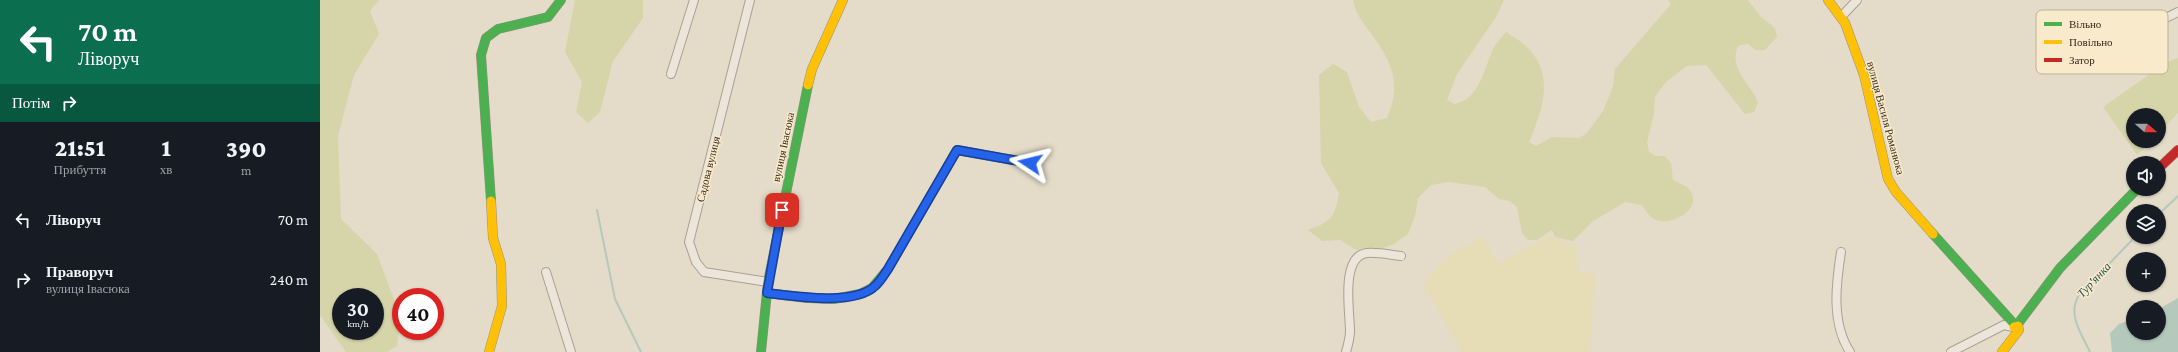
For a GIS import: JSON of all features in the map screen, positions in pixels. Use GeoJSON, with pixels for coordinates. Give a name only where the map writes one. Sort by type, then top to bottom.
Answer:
{"type":"FeatureCollection","features":[{"type":"Feature","properties":{"kind":"street"},"geometry":{"type":"LineString","coordinates":[[489,352],[502,306],[501,264],[493,238],[481,55],[486,38],[498,29],[548,17],[561,0]]}},
{"type":"Feature","properties":{"kind":"street"},"geometry":{"type":"LineString","coordinates":[[671,74],[694,0]]}},
{"type":"Feature","properties":{"kind":"street","name":"Садова вулиця"},"geometry":{"type":"LineString","coordinates":[[750,0],[689,242],[696,262],[704,272],[768,282]]}},
{"type":"Feature","properties":{"kind":"street","name":"вулиця Івасюка"},"geometry":{"type":"LineString","coordinates":[[761,352],[768,282],[799,125],[812,69],[843,0]]}},
{"type":"Feature","properties":{"kind":"street","name":"вулиця Василя Романюка"},"geometry":{"type":"LineString","coordinates":[[1828,0],[1842,17],[1864,75],[1888,180],[1901,198],[2016,328]]}},
{"type":"Feature","properties":{"kind":"street"},"geometry":{"type":"LineString","coordinates":[[1842,17],[1858,0]]}},
{"type":"Feature","properties":{"kind":"street"},"geometry":{"type":"LineString","coordinates":[[767,293],[815,298],[842,298],[862,293],[874,287],[888,269],[957,150],[1030,163]]}},
{"type":"Feature","properties":{"kind":"street"},"geometry":{"type":"LineString","coordinates":[[2166,161],[2178,150]]}},
{"type":"Feature","properties":{"kind":"street"},"geometry":{"type":"LineString","coordinates":[[2003,349],[2016,328],[2069,258],[2131,196]]}},
{"type":"Feature","properties":{"kind":"street"},"geometry":{"type":"LineString","coordinates":[[1841,252],[1837,277],[1837,317],[1841,334],[1850,352]]}},
{"type":"Feature","properties":{"kind":"street"},"geometry":{"type":"LineString","coordinates":[[1346,352],[1350,333],[1349,294],[1350,273],[1353,262],[1359,256],[1368,253],[1401,256]]}},
{"type":"Feature","properties":{"kind":"street"},"geometry":{"type":"LineString","coordinates":[[546,272],[572,352]]}},
{"type":"Feature","properties":{"kind":"street"},"geometry":{"type":"LineString","coordinates":[[1951,352],[2004,325],[2016,328]]}},
{"type":"Feature","properties":{"kind":"shaded area"},"geometry":{"type":"Polygon","coordinates":[[[1482,236],[1500,264],[1524,248],[1550,236],[1576,246],[1578,272],[1596,273],[1589,352],[1462,352],[1423,283],[1452,253],[1482,236]]]}},
{"type":"Feature","properties":{"kind":"shaded area"},"geometry":{"type":"Polygon","coordinates":[[[2178,298],[2178,352],[2112,352],[2110,333],[2119,324],[2126,322],[2126,340],[2166,340],[2166,305],[2178,298]]]}},
{"type":"Feature","properties":{"kind":"green space"},"geometry":{"type":"Polygon","coordinates":[[[320,0],[379,0],[370,11],[379,34],[354,75],[338,136],[341,219],[377,254],[392,294],[392,340],[398,340],[397,346],[387,352],[346,352],[338,340],[384,340],[384,288],[332,288],[332,332],[320,315],[320,0]]]}},
{"type":"Feature","properties":{"kind":"green space"},"geometry":{"type":"Polygon","coordinates":[[[575,0],[643,0],[643,18],[613,61],[600,112],[588,123],[576,112],[582,82],[565,52],[575,0]]]}},
{"type":"Feature","properties":{"kind":"green space"},"geometry":{"type":"Polygon","coordinates":[[[1353,0],[1504,0],[1496,17],[1457,74],[1447,100],[1455,104],[1464,101],[1471,95],[1480,81],[1494,47],[1506,32],[1529,49],[1537,60],[1542,71],[1544,94],[1542,106],[1529,142],[1536,146],[1552,137],[1579,138],[1587,133],[1603,111],[1613,87],[1615,69],[1671,4],[1668,0],[1748,0],[1761,17],[1775,28],[1777,37],[1765,50],[1756,50],[1748,44],[1738,46],[1736,62],[1738,69],[1758,103],[1754,112],[1745,114],[1706,65],[1687,66],[1666,82],[1655,97],[1654,114],[1647,142],[1649,152],[1656,156],[1665,156],[1671,163],[1673,180],[1688,188],[1693,196],[1693,203],[1684,215],[1676,219],[1661,221],[1652,218],[1642,205],[1625,202],[1592,222],[1573,241],[1555,237],[1552,230],[1537,240],[1528,240],[1522,233],[1517,207],[1510,201],[1499,199],[1485,187],[1449,182],[1431,185],[1418,198],[1415,216],[1408,234],[1392,245],[1373,251],[1355,249],[1340,240],[1322,241],[1308,230],[1331,218],[1336,208],[1339,193],[1321,163],[1319,75],[1333,64],[1347,72],[1359,107],[1371,122],[1387,118],[1394,94],[1394,83],[1389,63],[1378,43],[1359,17],[1353,0]]]}},
{"type":"Feature","properties":{"kind":"green space"},"geometry":{"type":"Polygon","coordinates":[[[2178,58],[2178,113],[2166,126],[2166,108],[2126,108],[2126,139],[2103,107],[2150,74],[2168,74],[2168,62],[2178,58]]]}},
{"type":"Feature","properties":{"kind":"green space"},"geometry":{"type":"Polygon","coordinates":[[[2132,148],[2144,148],[2137,155],[2132,148]]]}},
{"type":"Feature","properties":{"kind":"waterway","name":"Тур'янка"},"geometry":{"type":"LineString","coordinates":[[2166,207],[2178,196]]}},
{"type":"Feature","properties":{"kind":"waterway"},"geometry":{"type":"LineString","coordinates":[[597,210],[615,299],[641,352]]}},
{"type":"Feature","properties":{"kind":"waterway","name":"Тур'янка"},"geometry":{"type":"LineString","coordinates":[[2090,352],[2077,324],[2074,309],[2076,302],[2079,295],[2128,244]]}},
{"type":"Feature","properties":{"kind":"traffic: fast"},"geometry":{"type":"LineString","coordinates":[[491,201],[481,55],[486,38],[498,29],[548,17],[561,0]]}},
{"type":"Feature","properties":{"kind":"traffic: fast"},"geometry":{"type":"LineString","coordinates":[[761,352],[768,282],[808,85]]}},
{"type":"Feature","properties":{"kind":"traffic: fast"},"geometry":{"type":"LineString","coordinates":[[767,293],[807,298],[834,299],[860,294],[872,288],[888,269],[957,150],[1029,163]]}},
{"type":"Feature","properties":{"kind":"traffic: fast"},"geometry":{"type":"LineString","coordinates":[[2017,325],[2060,268],[2130,196]]}},
{"type":"Feature","properties":{"kind":"traffic: fast"},"geometry":{"type":"LineString","coordinates":[[1933,234],[2015,325]]}},
{"type":"Feature","properties":{"kind":"traffic: slow"},"geometry":{"type":"LineString","coordinates":[[808,85],[812,69],[843,0]]}},
{"type":"Feature","properties":{"kind":"traffic: slow"},"geometry":{"type":"LineString","coordinates":[[1828,0],[1845,23],[1864,75],[1888,179],[1896,192],[1933,234]]}},
{"type":"Feature","properties":{"kind":"traffic: slow"},"geometry":{"type":"LineString","coordinates":[[489,352],[502,306],[501,264],[493,238],[491,201]]}},
{"type":"Feature","properties":{"kind":"traffic: slow"},"geometry":{"type":"LineString","coordinates":[[2002,352],[2019,330],[2018,326],[2014,327]]}},
{"type":"Feature","properties":{"kind":"traffic: jam"},"geometry":{"type":"LineString","coordinates":[[2166,161],[2178,150]]}},
{"type":"Feature","properties":{"kind":"route"},"geometry":{"type":"LineString","coordinates":[[782,210],[767,293],[815,298],[842,298],[862,293],[874,287],[888,269],[957,150],[1030,163]]}}]}
